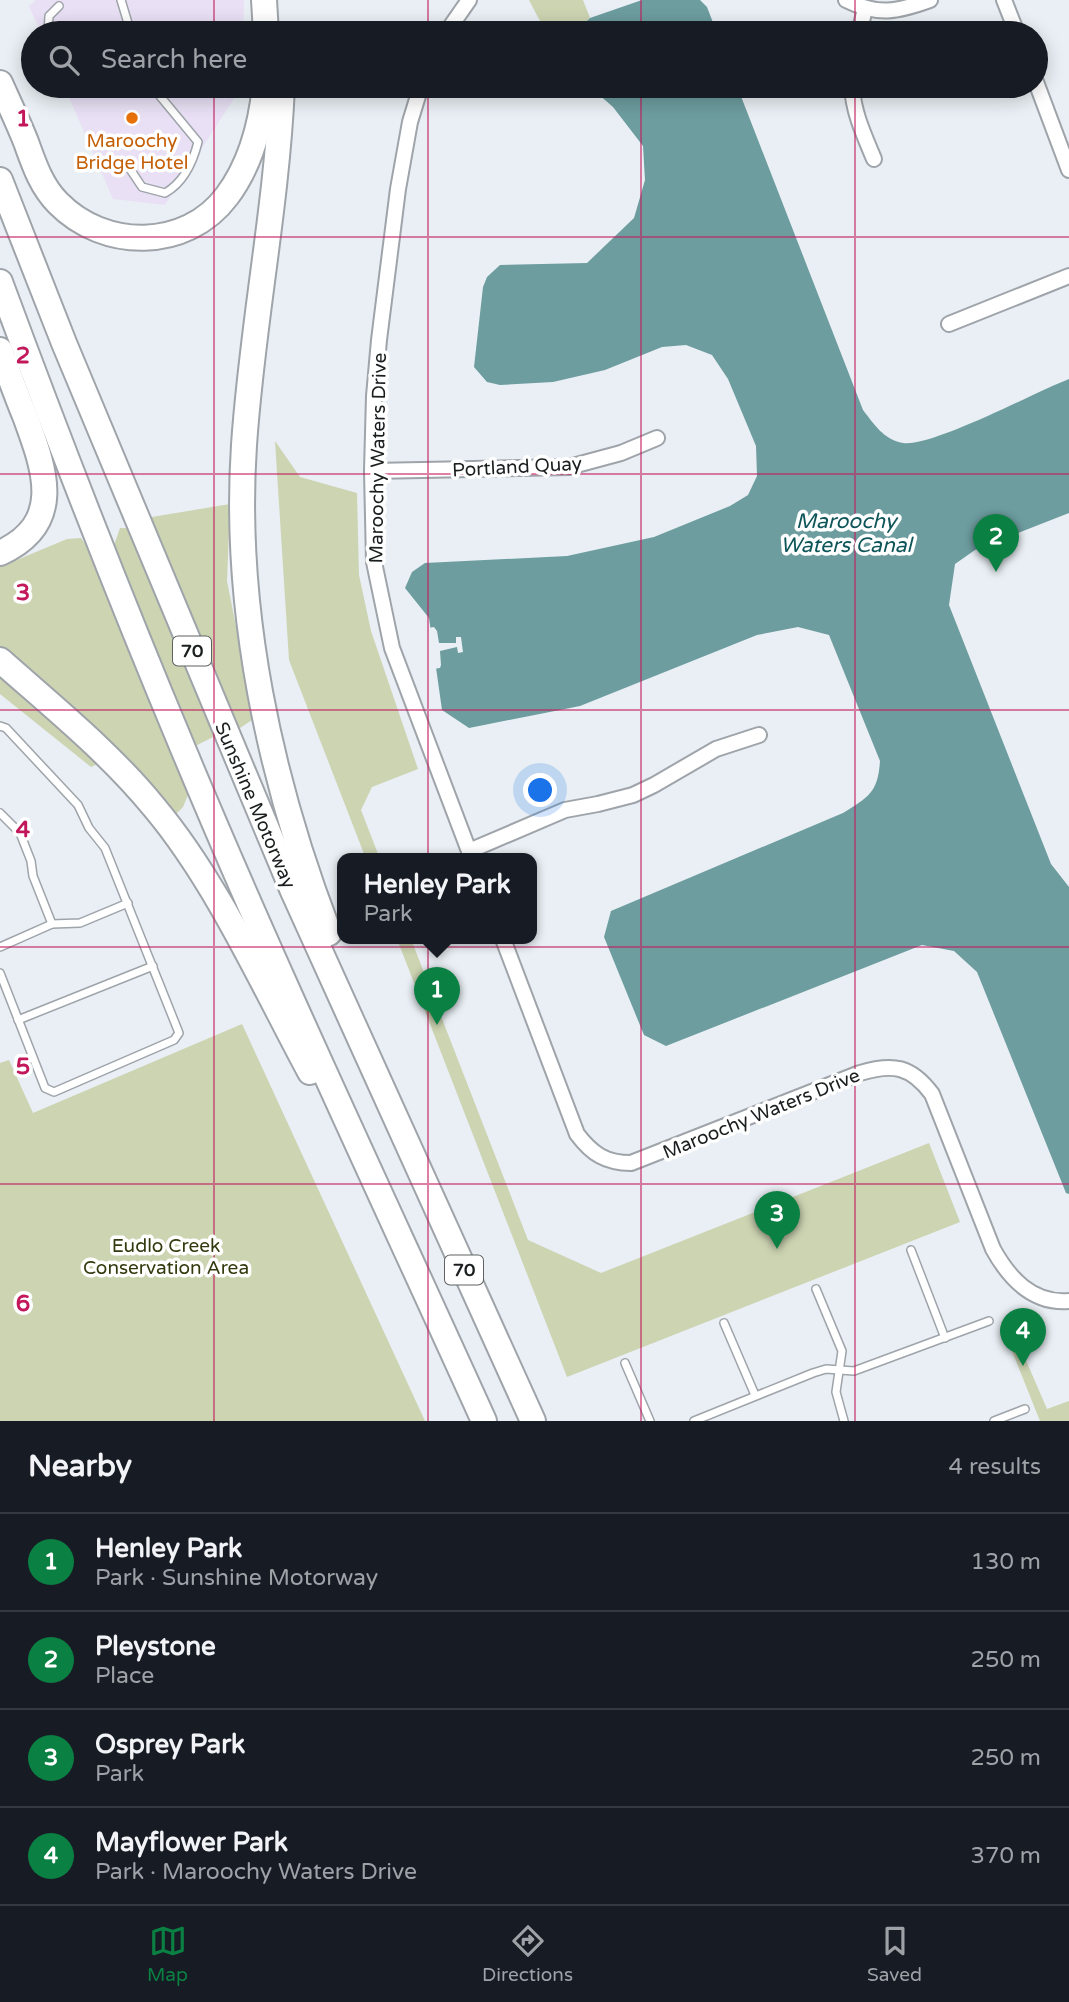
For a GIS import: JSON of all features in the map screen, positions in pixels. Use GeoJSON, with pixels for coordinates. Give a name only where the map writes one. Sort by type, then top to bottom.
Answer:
{"type":"FeatureCollection","features":[{"type":"Feature","properties":{"kind":"highway"},"geometry":{"type":"LineString","coordinates":[[264,0],[265,21]]}},
{"type":"Feature","properties":{"kind":"highway"},"geometry":{"type":"LineString","coordinates":[[277,0],[279,21]]}},
{"type":"Feature","properties":{"kind":"highway"},"geometry":{"type":"LineString","coordinates":[[0,83],[37,172],[51,196],[87,226],[133,239],[163,236],[191,226],[226,198],[246,163],[253,144],[263,98]]}},
{"type":"Feature","properties":{"kind":"highway"},"geometry":{"type":"LineString","coordinates":[[281,98],[276,171],[244,446],[243,510],[248,599],[267,719],[287,805],[317,903],[385,1068],[396,1118]]}},
{"type":"Feature","properties":{"kind":"highway","name":"Sunshine Motorway"},"geometry":{"type":"LineString","coordinates":[[0,180],[64,343],[292,889],[533,1421]]}},
{"type":"Feature","properties":{"kind":"highway","name":"70"},"geometry":{"type":"LineString","coordinates":[[0,282],[57,435],[184,752],[484,1421]]}},
{"type":"Feature","properties":{"kind":"highway"},"geometry":{"type":"LineString","coordinates":[[0,350],[41,459],[46,486],[40,514],[31,529],[21,540],[0,553]]}},
{"type":"Feature","properties":{"kind":"highway"},"geometry":{"type":"LineString","coordinates":[[0,660],[110,758],[156,808],[209,884],[313,1078],[344,1112]]}},
{"type":"Feature","properties":{"kind":"street"},"geometry":{"type":"LineString","coordinates":[[454,21],[469,0]]}},
{"type":"Feature","properties":{"kind":"street"},"geometry":{"type":"LineString","coordinates":[[846,0],[865,9],[885,12],[906,9],[930,0]]}},
{"type":"Feature","properties":{"kind":"street"},"geometry":{"type":"LineString","coordinates":[[1004,0],[1012,21]]}},
{"type":"Feature","properties":{"kind":"street"},"geometry":{"type":"LineString","coordinates":[[862,21],[865,9]]}},
{"type":"Feature","properties":{"kind":"street","name":"Maroochy Waters Drive"},"geometry":{"type":"LineString","coordinates":[[417,98],[410,122],[398,189],[379,340],[374,396],[372,539],[375,579],[391,648],[470,853]]}},
{"type":"Feature","properties":{"kind":"street"},"geometry":{"type":"LineString","coordinates":[[852,98],[874,159]]}},
{"type":"Feature","properties":{"kind":"street"},"geometry":{"type":"LineString","coordinates":[[1042,98],[1069,170]]}},
{"type":"Feature","properties":{"kind":"street"},"geometry":{"type":"LineString","coordinates":[[949,324],[1069,276]]}},
{"type":"Feature","properties":{"kind":"street","name":"Portland Quay"},"geometry":{"type":"LineString","coordinates":[[372,471],[569,467],[621,453],[657,438]]}},
{"type":"Feature","properties":{"kind":"street"},"geometry":{"type":"LineString","coordinates":[[475,853],[565,810],[633,795],[716,749],[759,735]]}},
{"type":"Feature","properties":{"kind":"street","name":"Maroochy Waters Drive"},"geometry":{"type":"LineString","coordinates":[[505,944],[577,1134],[587,1148],[599,1157],[616,1163],[631,1163],[860,1073],[879,1067],[902,1068],[921,1079],[932,1094],[993,1249],[1005,1272],[1022,1288],[1043,1298],[1069,1301]]}},
{"type":"Feature","properties":{"kind":"lane"},"geometry":{"type":"LineString","coordinates":[[121,0],[125,21]]}},
{"type":"Feature","properties":{"kind":"lane"},"geometry":{"type":"LineString","coordinates":[[49,21],[49,16],[58,6]]}},
{"type":"Feature","properties":{"kind":"lane"},"geometry":{"type":"LineString","coordinates":[[130,169],[142,187],[165,193],[175,187],[194,159],[198,142],[162,98]]}},
{"type":"Feature","properties":{"kind":"lane"},"geometry":{"type":"LineString","coordinates":[[0,726],[6,728],[78,805],[89,828],[105,848],[178,1033],[174,1040],[54,1092],[45,1088],[0,973]]}},
{"type":"Feature","properties":{"kind":"lane"},"geometry":{"type":"LineString","coordinates":[[0,813],[20,833],[52,924]]}},
{"type":"Feature","properties":{"kind":"lane"},"geometry":{"type":"LineString","coordinates":[[0,947],[52,924],[80,923],[128,903]]}},
{"type":"Feature","properties":{"kind":"lane"},"geometry":{"type":"LineString","coordinates":[[19,1020],[153,966]]}},
{"type":"Feature","properties":{"kind":"lane"},"geometry":{"type":"LineString","coordinates":[[911,1250],[945,1338]]}},
{"type":"Feature","properties":{"kind":"lane"},"geometry":{"type":"LineString","coordinates":[[816,1289],[842,1351],[836,1392],[844,1421]]}},
{"type":"Feature","properties":{"kind":"lane"},"geometry":{"type":"LineString","coordinates":[[694,1421],[813,1373],[827,1369],[854,1371],[989,1321]]}},
{"type":"Feature","properties":{"kind":"lane"},"geometry":{"type":"LineString","coordinates":[[724,1323],[755,1395]]}},
{"type":"Feature","properties":{"kind":"lane"},"geometry":{"type":"LineString","coordinates":[[625,1363],[650,1421]]}},
{"type":"Feature","properties":{"kind":"lane"},"geometry":{"type":"LineString","coordinates":[[994,1421],[1025,1409]]}},
{"type":"Feature","properties":{"kind":"shaded area"},"geometry":{"type":"Polygon","coordinates":[[[36,0],[244,0],[243,21],[36,21],[29,6],[36,0]]]}},
{"type":"Feature","properties":{"kind":"shaded area"},"geometry":{"type":"Polygon","coordinates":[[[69,98],[234,98],[165,205],[113,199],[69,98]]]}},
{"type":"Feature","properties":{"kind":"green space"},"geometry":{"type":"Polygon","coordinates":[[[529,0],[583,0],[590,18],[587,21],[540,21],[529,0]]]}},
{"type":"Feature","properties":{"kind":"green space"},"geometry":{"type":"Polygon","coordinates":[[[275,441],[300,477],[357,493],[359,575],[371,631],[418,769],[372,787],[361,810],[378,853],[364,853],[289,660],[275,441]]]}},
{"type":"Feature","properties":{"kind":"green space"},"geometry":{"type":"Polygon","coordinates":[[[230,504],[227,581],[252,720],[174,757],[188,795],[183,807],[175,815],[117,755],[91,767],[0,694],[0,567],[67,539],[81,538],[93,555],[113,548],[120,528],[127,528],[152,517],[230,504]]]}},
{"type":"Feature","properties":{"kind":"green space"},"geometry":{"type":"Polygon","coordinates":[[[399,944],[413,944],[528,1240],[601,1273],[929,1143],[960,1222],[567,1377],[399,944]]]}},
{"type":"Feature","properties":{"kind":"green space","name":"Eudlo Creek Conservation Area"},"geometry":{"type":"Polygon","coordinates":[[[242,1024],[425,1421],[0,1421],[0,1063],[9,1060],[33,1113],[242,1024]]]}},
{"type":"Feature","properties":{"kind":"green space"},"geometry":{"type":"Polygon","coordinates":[[[1012,1328],[1047,1409],[1069,1401],[1069,1421],[1040,1421],[1004,1331],[1012,1328]]]}},
{"type":"Feature","properties":{"kind":"water"},"geometry":{"type":"Polygon","coordinates":[[[642,0],[700,0],[707,7],[712,21],[587,21],[642,0]]]}},
{"type":"Feature","properties":{"kind":"water","name":"Maroochy Waters Canal"},"geometry":{"type":"Polygon","coordinates":[[[603,98],[742,98],[863,410],[890,439],[903,443],[937,437],[1069,379],[1069,513],[975,550],[955,564],[949,605],[1051,864],[1069,887],[1069,1194],[1066,1193],[977,972],[954,951],[922,945],[666,1046],[644,1035],[604,937],[611,911],[843,813],[866,798],[874,787],[880,761],[829,635],[798,627],[757,635],[580,706],[469,728],[442,710],[429,618],[405,588],[412,572],[425,563],[567,556],[654,537],[730,506],[748,495],[757,476],[756,446],[728,379],[712,355],[686,345],[662,347],[605,370],[553,382],[500,385],[487,382],[474,367],[483,287],[487,277],[500,265],[587,263],[634,218],[645,180],[643,146],[603,98]]]}},
{"type":"Feature","properties":{"kind":"pier"},"geometry":{"type":"Polygon","coordinates":[[[434,627],[439,643],[456,643],[456,637],[461,637],[463,652],[458,653],[457,647],[440,651],[440,668],[433,669],[428,628],[434,627]]]}},
{"type":"Feature","properties":{"kind":"place","name":"Maroochy Bridge Hotel"},"geometry":{"type":"Point","coordinates":[132,118]}},
{"type":"Feature","properties":{"kind":"place","name":"Pleystone"},"geometry":{"type":"Point","coordinates":[996,572]}},
{"type":"Feature","properties":{"kind":"place","name":"Henley Park"},"geometry":{"type":"Point","coordinates":[437,1025]}},
{"type":"Feature","properties":{"kind":"place","name":"Osprey Park"},"geometry":{"type":"Point","coordinates":[777,1249]}},
{"type":"Feature","properties":{"kind":"place","name":"Mayflower Park"},"geometry":{"type":"Point","coordinates":[1023,1366]}}]}
